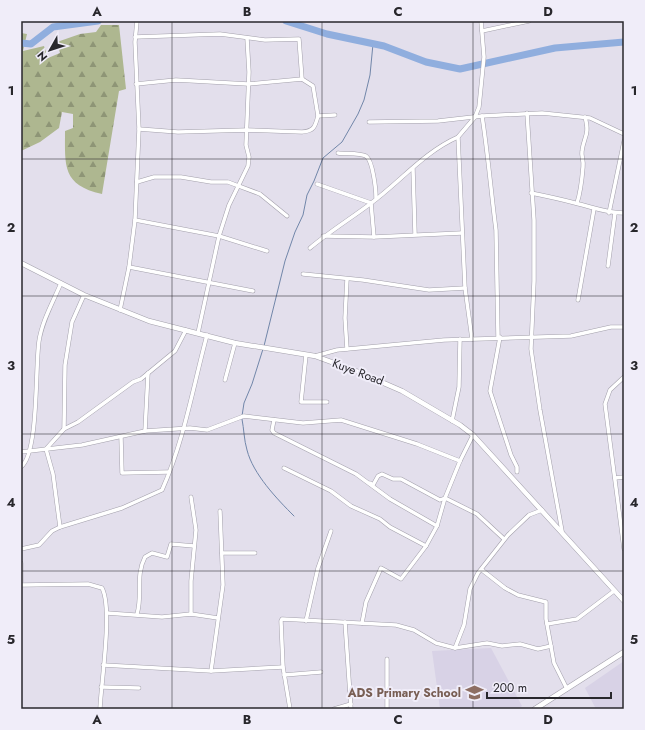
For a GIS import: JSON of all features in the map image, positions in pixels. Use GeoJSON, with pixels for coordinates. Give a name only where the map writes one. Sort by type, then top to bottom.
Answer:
{"type":"FeatureCollection","features":[{"type":"Feature","properties":{"kind":"main road"},"geometry":{"type":"LineString","coordinates":[[535,709],[624,652]]}},
{"type":"Feature","properties":{"kind":"street"},"geometry":{"type":"LineString","coordinates":[[120,310],[135,220],[139,129],[135,38],[137,21]]}},
{"type":"Feature","properties":{"kind":"street"},"geometry":{"type":"LineString","coordinates":[[310,248],[324,236],[371,203],[413,169],[421,159],[445,143],[458,137],[475,117],[480,107],[483,74],[484,57],[481,21]]}},
{"type":"Feature","properties":{"kind":"street"},"geometry":{"type":"LineString","coordinates":[[482,31],[529,21]]}},
{"type":"Feature","properties":{"kind":"street"},"geometry":{"type":"LineString","coordinates":[[135,38],[220,34],[265,40],[299,39],[302,79]]}},
{"type":"Feature","properties":{"kind":"street"},"geometry":{"type":"LineString","coordinates":[[198,333],[219,236],[229,205],[248,166],[249,157],[246,145],[248,38]]}},
{"type":"Feature","properties":{"kind":"street"},"geometry":{"type":"LineString","coordinates":[[136,84],[188,80],[248,84],[302,79],[313,86],[318,116],[315,128],[310,132],[247,130],[185,132],[139,129]]}},
{"type":"Feature","properties":{"kind":"street"},"geometry":{"type":"LineString","coordinates":[[369,122],[438,121],[527,113],[565,114],[585,117],[624,134]]}},
{"type":"Feature","properties":{"kind":"street"},"geometry":{"type":"LineString","coordinates":[[527,113],[534,226],[533,337],[531,349],[540,410],[562,531]]}},
{"type":"Feature","properties":{"kind":"street"},"geometry":{"type":"LineString","coordinates":[[318,116],[335,115]]}},
{"type":"Feature","properties":{"kind":"street"},"geometry":{"type":"LineString","coordinates":[[482,116],[490,173],[493,218],[496,230],[499,337],[490,391],[511,455],[517,467],[517,472]]}},
{"type":"Feature","properties":{"kind":"street"},"geometry":{"type":"LineString","coordinates":[[577,203],[581,190],[580,183],[583,166],[582,150],[587,138],[588,126],[585,117]]}},
{"type":"Feature","properties":{"kind":"street"},"geometry":{"type":"LineString","coordinates":[[458,137],[465,288],[472,339]]}},
{"type":"Feature","properties":{"kind":"street"},"geometry":{"type":"LineString","coordinates":[[609,213],[624,141]]}},
{"type":"Feature","properties":{"kind":"street"},"geometry":{"type":"LineString","coordinates":[[338,153],[363,156],[368,159],[375,181],[376,198]]}},
{"type":"Feature","properties":{"kind":"street"},"geometry":{"type":"LineString","coordinates":[[413,169],[415,234]]}},
{"type":"Feature","properties":{"kind":"street"},"geometry":{"type":"LineString","coordinates":[[137,182],[154,177],[181,177],[239,185],[260,194],[287,216]]}},
{"type":"Feature","properties":{"kind":"street"},"geometry":{"type":"LineString","coordinates":[[317,184],[371,203]]}},
{"type":"Feature","properties":{"kind":"street"},"geometry":{"type":"LineString","coordinates":[[531,193],[577,203],[594,210],[609,213],[624,213]]}},
{"type":"Feature","properties":{"kind":"street"},"geometry":{"type":"LineString","coordinates":[[371,203],[374,237]]}},
{"type":"Feature","properties":{"kind":"street"},"geometry":{"type":"LineString","coordinates":[[578,300],[594,210]]}},
{"type":"Feature","properties":{"kind":"street"},"geometry":{"type":"LineString","coordinates":[[608,266],[615,213]]}},
{"type":"Feature","properties":{"kind":"street"},"geometry":{"type":"LineString","coordinates":[[135,220],[219,236],[267,251]]}},
{"type":"Feature","properties":{"kind":"street"},"geometry":{"type":"LineString","coordinates":[[324,236],[374,237],[462,233]]}},
{"type":"Feature","properties":{"kind":"street","name":"Kuye Road"},"geometry":{"type":"LineString","coordinates":[[21,263],[84,295],[149,321],[235,343],[315,356],[381,381],[452,420],[474,435],[543,509],[624,601]]}},
{"type":"Feature","properties":{"kind":"street"},"geometry":{"type":"LineString","coordinates":[[128,267],[174,277],[209,281],[253,291]]}},
{"type":"Feature","properties":{"kind":"street"},"geometry":{"type":"LineString","coordinates":[[303,274],[429,290],[465,288]]}},
{"type":"Feature","properties":{"kind":"street"},"geometry":{"type":"LineString","coordinates":[[347,279],[345,318],[348,349]]}},
{"type":"Feature","properties":{"kind":"street"},"geometry":{"type":"LineString","coordinates":[[21,467],[25,464],[31,451],[37,394],[39,339],[48,311],[61,283]]}},
{"type":"Feature","properties":{"kind":"street"},"geometry":{"type":"LineString","coordinates":[[64,429],[65,365],[72,322],[84,295]]}},
{"type":"Feature","properties":{"kind":"street"},"geometry":{"type":"LineString","coordinates":[[315,356],[329,351],[460,339],[571,336],[624,327]]}},
{"type":"Feature","properties":{"kind":"street"},"geometry":{"type":"LineString","coordinates":[[46,449],[64,429],[78,422],[148,373],[175,351],[186,330]]}},
{"type":"Feature","properties":{"kind":"street"},"geometry":{"type":"LineString","coordinates":[[21,549],[39,546],[52,531],[60,527],[84,521],[162,490],[183,428],[207,335]]}},
{"type":"Feature","properties":{"kind":"street"},"geometry":{"type":"LineString","coordinates":[[452,420],[459,387],[460,339]]}},
{"type":"Feature","properties":{"kind":"street"},"geometry":{"type":"LineString","coordinates":[[225,380],[235,343]]}},
{"type":"Feature","properties":{"kind":"street"},"geometry":{"type":"LineString","coordinates":[[306,355],[301,402],[327,402]]}},
{"type":"Feature","properties":{"kind":"street"},"geometry":{"type":"LineString","coordinates":[[145,431],[148,373]]}},
{"type":"Feature","properties":{"kind":"street"},"geometry":{"type":"LineString","coordinates":[[624,376],[610,390],[605,404],[624,550]]}},
{"type":"Feature","properties":{"kind":"street"},"geometry":{"type":"LineString","coordinates":[[21,452],[82,445],[145,431],[183,428],[207,430],[244,416],[303,423],[328,420],[346,422],[429,448],[460,461]]}},
{"type":"Feature","properties":{"kind":"street"},"geometry":{"type":"LineString","coordinates":[[274,420],[272,430],[274,433],[356,474],[390,500],[437,526]]}},
{"type":"Feature","properties":{"kind":"street"},"geometry":{"type":"LineString","coordinates":[[362,623],[366,602],[381,568],[401,579],[426,546],[437,526],[445,504],[445,498],[460,461],[474,435]]}},
{"type":"Feature","properties":{"kind":"street"},"geometry":{"type":"LineString","coordinates":[[121,437],[122,473],[168,472]]}},
{"type":"Feature","properties":{"kind":"street"},"geometry":{"type":"LineString","coordinates":[[46,449],[53,474],[54,494],[59,511],[60,527]]}},
{"type":"Feature","properties":{"kind":"street"},"geometry":{"type":"LineString","coordinates":[[284,468],[331,491],[351,506],[380,519],[390,527],[426,546]]}},
{"type":"Feature","properties":{"kind":"street"},"geometry":{"type":"LineString","coordinates":[[364,480],[372,485],[378,476],[382,474],[393,479],[401,479],[440,500],[445,498],[477,514],[504,539]]}},
{"type":"Feature","properties":{"kind":"street"},"geometry":{"type":"LineString","coordinates":[[615,478],[624,477]]}},
{"type":"Feature","properties":{"kind":"street"},"geometry":{"type":"LineString","coordinates":[[190,497],[196,524],[191,580],[191,614]]}},
{"type":"Feature","properties":{"kind":"street"},"geometry":{"type":"LineString","coordinates":[[455,648],[464,625],[470,589],[474,580],[504,539],[529,515],[543,509]]}},
{"type":"Feature","properties":{"kind":"street"},"geometry":{"type":"LineString","coordinates":[[211,671],[223,585],[220,511]]}},
{"type":"Feature","properties":{"kind":"street"},"geometry":{"type":"LineString","coordinates":[[306,621],[318,568],[331,531]]}},
{"type":"Feature","properties":{"kind":"street"},"geometry":{"type":"LineString","coordinates":[[137,614],[140,603],[140,573],[146,557],[152,553],[167,557],[171,544],[194,546]]}},
{"type":"Feature","properties":{"kind":"street"},"geometry":{"type":"LineString","coordinates":[[222,552],[255,553]]}},
{"type":"Feature","properties":{"kind":"street"},"geometry":{"type":"LineString","coordinates":[[21,563],[21,582]]}},
{"type":"Feature","properties":{"kind":"street"},"geometry":{"type":"LineString","coordinates":[[482,570],[518,596],[546,602],[547,624],[554,663],[567,689]]}},
{"type":"Feature","properties":{"kind":"street"},"geometry":{"type":"LineString","coordinates":[[21,585],[97,585],[102,588],[106,595],[107,613],[100,709]]}},
{"type":"Feature","properties":{"kind":"street"},"geometry":{"type":"LineString","coordinates":[[547,624],[577,619],[614,591]]}},
{"type":"Feature","properties":{"kind":"street"},"geometry":{"type":"LineString","coordinates":[[107,613],[162,617],[191,614],[218,618]]}},
{"type":"Feature","properties":{"kind":"street"},"geometry":{"type":"LineString","coordinates":[[290,709],[282,667],[282,619],[406,627],[436,643],[455,648],[487,644],[502,646],[520,644],[538,649],[551,646]]}},
{"type":"Feature","properties":{"kind":"street"},"geometry":{"type":"LineString","coordinates":[[345,622],[351,709]]}},
{"type":"Feature","properties":{"kind":"street"},"geometry":{"type":"LineString","coordinates":[[387,659],[387,709]]}},
{"type":"Feature","properties":{"kind":"street"},"geometry":{"type":"LineString","coordinates":[[103,665],[211,671],[282,667]]}},
{"type":"Feature","properties":{"kind":"street"},"geometry":{"type":"LineString","coordinates":[[284,675],[321,672]]}},
{"type":"Feature","properties":{"kind":"street"},"geometry":{"type":"LineString","coordinates":[[101,687],[139,688]]}},
{"type":"Feature","properties":{"kind":"street"},"geometry":{"type":"LineString","coordinates":[[334,709],[350,704]]}},
{"type":"Feature","properties":{"kind":"shaded area"},"geometry":{"type":"Polygon","coordinates":[[[491,648],[522,706],[518,709],[440,709],[432,651],[491,648]]]}},
{"type":"Feature","properties":{"kind":"shaded area"},"geometry":{"type":"Polygon","coordinates":[[[624,661],[624,709],[596,709],[585,688],[624,661]]]}},
{"type":"Feature","properties":{"kind":"green space"},"geometry":{"type":"Polygon","coordinates":[[[101,25],[119,25],[126,89],[119,91],[102,194],[79,185],[68,172],[65,154],[65,131],[73,128],[73,114],[62,112],[59,128],[40,142],[21,151],[21,33],[27,34],[23,51],[44,46],[48,58],[60,53],[57,42],[80,34],[96,32],[101,25]]]}},
{"type":"Feature","properties":{"kind":"waterway"},"geometry":{"type":"LineString","coordinates":[[21,43],[31,44],[53,27],[98,21]]}},
{"type":"Feature","properties":{"kind":"waterway"},"geometry":{"type":"LineString","coordinates":[[286,21],[327,34],[384,46],[426,62],[460,69],[555,48],[624,42]]}},
{"type":"Feature","properties":{"kind":"waterway"},"geometry":{"type":"LineString","coordinates":[[264,346],[285,261],[295,232],[303,215],[307,195],[323,158],[342,142],[358,114],[364,100],[370,75],[373,44]]}},
{"type":"Feature","properties":{"kind":"waterway"},"geometry":{"type":"LineString","coordinates":[[242,416],[244,403],[252,384],[263,349]]}},
{"type":"Feature","properties":{"kind":"waterway"},"geometry":{"type":"LineString","coordinates":[[242,419],[246,446],[254,468],[266,486],[294,516]]}},
{"type":"Feature","properties":{"kind":"place","name":"ADS Primary School"},"geometry":{"type":"Point","coordinates":[474,693]}}]}
